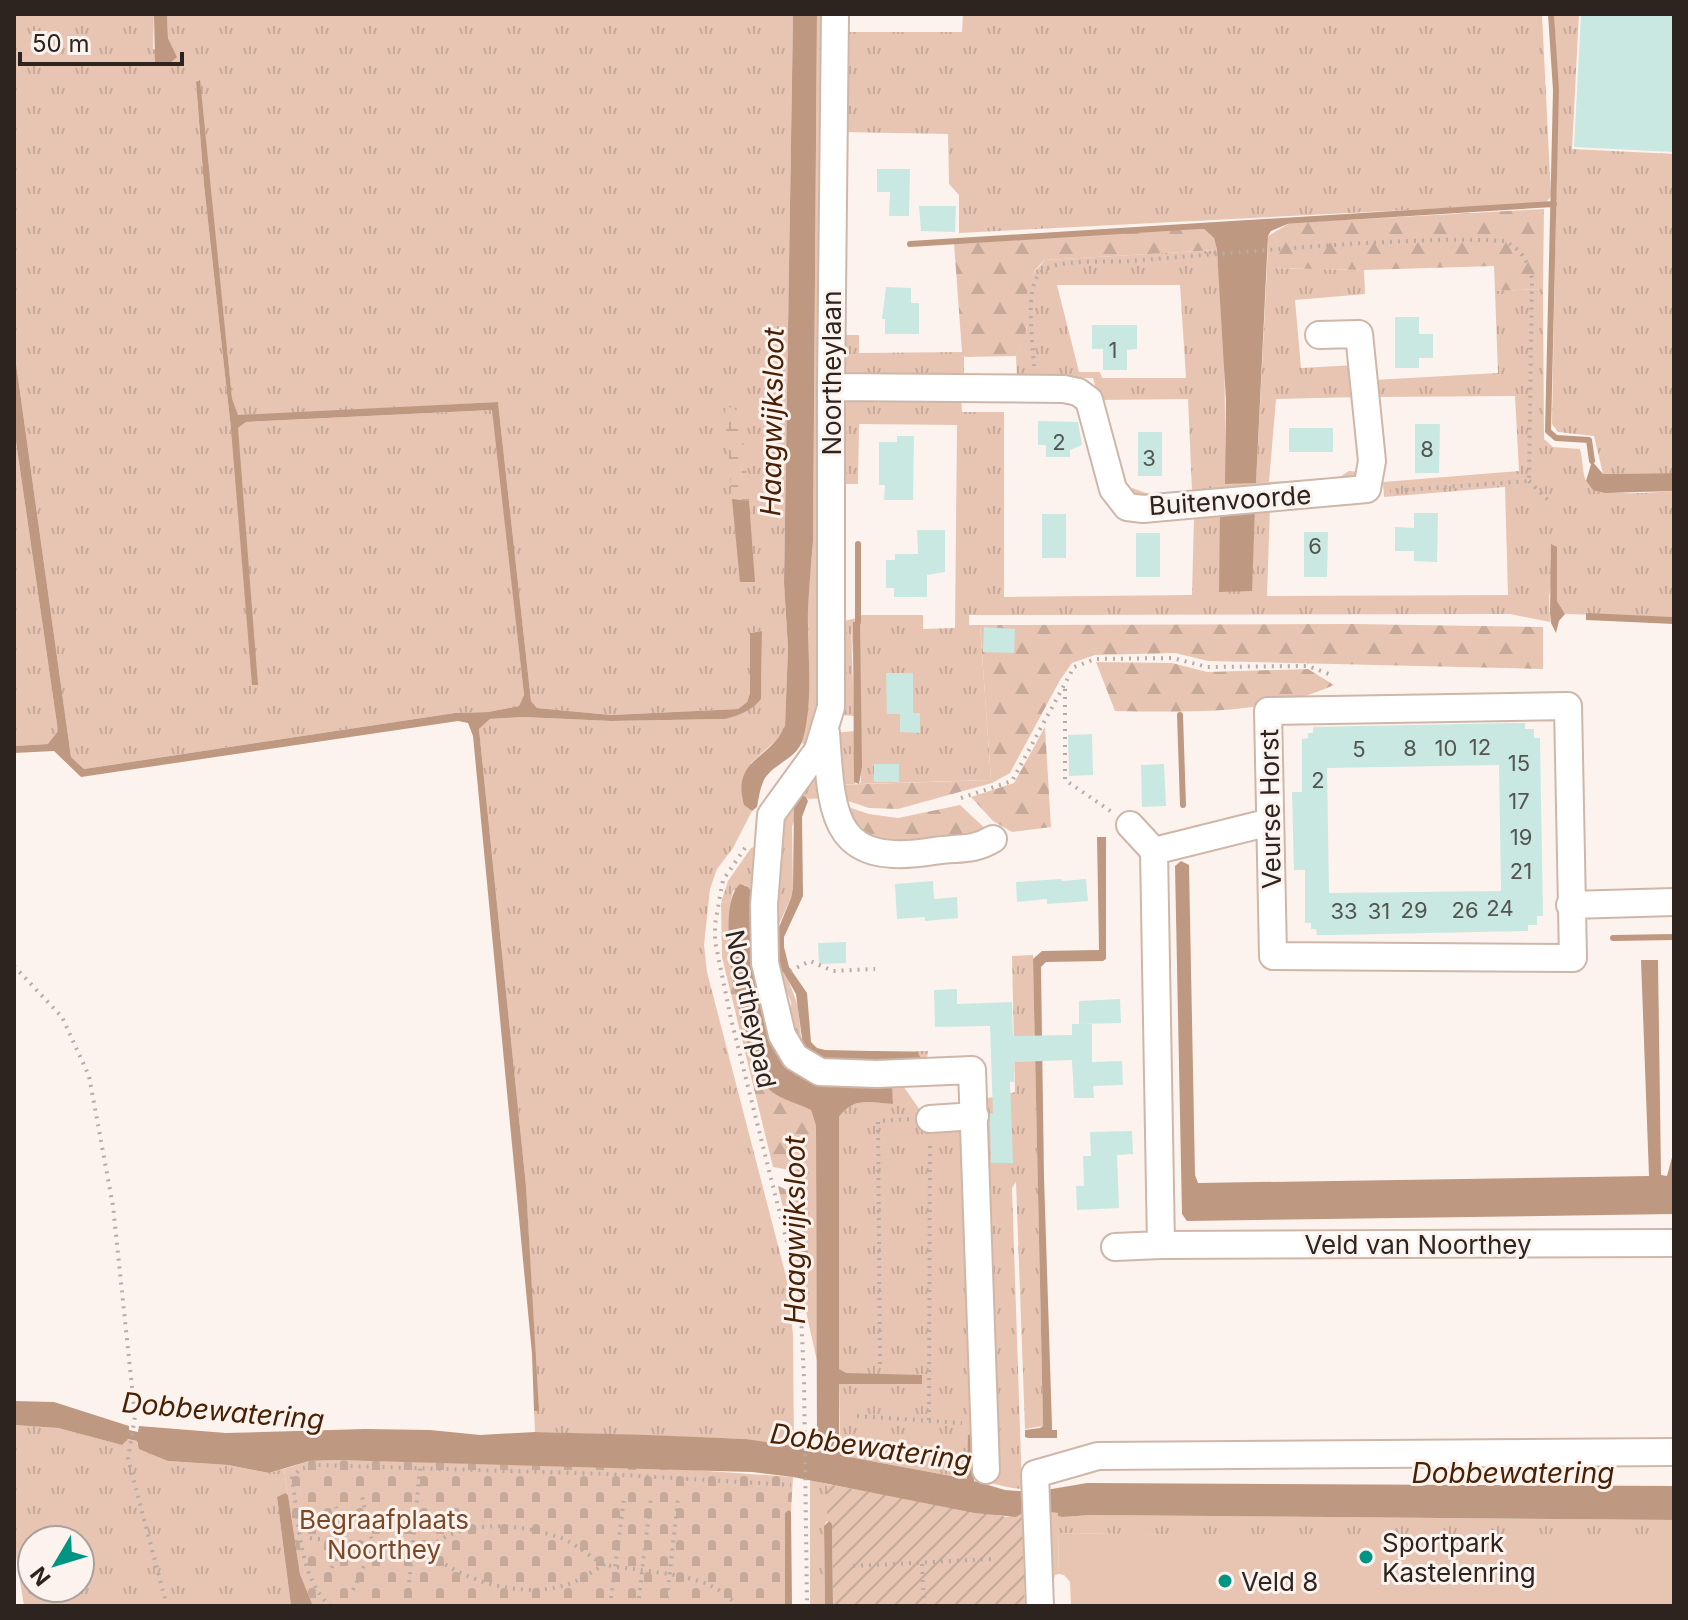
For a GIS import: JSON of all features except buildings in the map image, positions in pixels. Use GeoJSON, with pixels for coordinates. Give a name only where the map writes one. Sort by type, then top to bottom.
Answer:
{"type":"FeatureCollection","features":[{"type":"Feature","properties":{"kind":"street","name":"Noortheylaan"},"geometry":{"type":"LineString","coordinates":[[771,815],[818,750],[831,707],[835,14]]}},
{"type":"Feature","properties":{"kind":"street"},"geometry":{"type":"LineString","coordinates":[[1319,335],[1359,334],[1372,461],[1367,489]]}},
{"type":"Feature","properties":{"kind":"street","name":"Buitenvoorde"},"geometry":{"type":"LineString","coordinates":[[831,387],[1078,392],[1089,400],[1113,489],[1127,507],[1143,509],[1367,489]]}},
{"type":"Feature","properties":{"kind":"street","name":"Veurse Horst"},"geometry":{"type":"LineString","coordinates":[[1568,706],[1570,905],[1573,958],[1273,956],[1268,711],[1568,706]]}},
{"type":"Feature","properties":{"kind":"street","name":"Noortheylaan"},"geometry":{"type":"LineString","coordinates":[[826,731],[835,814],[844,831],[862,848],[878,854],[901,855],[978,848],[993,839]]}},
{"type":"Feature","properties":{"kind":"street"},"geometry":{"type":"LineString","coordinates":[[771,815],[764,905],[765,963],[782,1035],[795,1057],[820,1072],[877,1074],[972,1070],[986,1470]]}},
{"type":"Feature","properties":{"kind":"street"},"geometry":{"type":"LineString","coordinates":[[1154,851],[1270,822]]}},
{"type":"Feature","properties":{"kind":"street"},"geometry":{"type":"LineString","coordinates":[[1130,825],[1154,851],[1161,1245]]}},
{"type":"Feature","properties":{"kind":"street"},"geometry":{"type":"LineString","coordinates":[[1570,905],[1674,902]]}},
{"type":"Feature","properties":{"kind":"street"},"geometry":{"type":"LineString","coordinates":[[930,1119],[975,1116]]}},
{"type":"Feature","properties":{"kind":"street","name":"Veld van Noorthey"},"geometry":{"type":"LineString","coordinates":[[1115,1247],[1674,1243]]}},
{"type":"Feature","properties":{"kind":"street"},"geometry":{"type":"LineString","coordinates":[[1040,1606],[1035,1474],[1098,1456],[1674,1452]]}},
{"type":"Feature","properties":{"kind":"path"},"geometry":{"type":"LineString","coordinates":[[1034,389],[1033,281],[1041,271],[1054,265],[1282,248],[1486,239],[1505,241],[1518,248],[1528,262],[1532,278],[1529,481],[1548,500]]}},
{"type":"Feature","properties":{"kind":"path"},"geometry":{"type":"LineString","coordinates":[[1367,489],[1381,492],[1529,481]]}},
{"type":"Feature","properties":{"kind":"path"},"geometry":{"type":"LineString","coordinates":[[961,798],[1012,781],[1074,667],[1095,659],[1173,658],[1207,667],[1308,666],[1329,674]]}},
{"type":"Feature","properties":{"kind":"path"},"geometry":{"type":"LineString","coordinates":[[1065,686],[1065,780],[1130,825]]}},
{"type":"Feature","properties":{"kind":"path","name":"Noortheypad"},"geometry":{"type":"LineString","coordinates":[[771,815],[735,859],[723,880],[715,941],[731,1019],[800,1294],[807,1606]]}},
{"type":"Feature","properties":{"kind":"path"},"geometry":{"type":"LineString","coordinates":[[793,969],[810,961],[833,971],[875,969]]}},
{"type":"Feature","properties":{"kind":"path"},"geometry":{"type":"LineString","coordinates":[[14,966],[62,1017],[89,1076],[113,1206],[135,1416],[128,1459],[167,1606]]}},
{"type":"Feature","properties":{"kind":"path"},"geometry":{"type":"LineString","coordinates":[[880,1364],[878,1121],[930,1119],[929,1420]]}},
{"type":"Feature","properties":{"kind":"path"},"geometry":{"type":"LineString","coordinates":[[857,1416],[986,1424]]}},
{"type":"Feature","properties":{"kind":"path"},"geometry":{"type":"LineString","coordinates":[[331,1606],[312,1582],[292,1478],[300,1469],[315,1465],[605,1474],[791,1485]]}},
{"type":"Feature","properties":{"kind":"path"},"geometry":{"type":"LineString","coordinates":[[407,1606],[420,1468]]}},
{"type":"Feature","properties":{"kind":"path"},"geometry":{"type":"LineString","coordinates":[[353,1590],[373,1546],[362,1496]]}},
{"type":"Feature","properties":{"kind":"path"},"geometry":{"type":"LineString","coordinates":[[638,1606],[651,1496]]}},
{"type":"Feature","properties":{"kind":"path"},"geometry":{"type":"LineString","coordinates":[[610,1606],[624,1498]]}},
{"type":"Feature","properties":{"kind":"path"},"geometry":{"type":"LineString","coordinates":[[666,1606],[678,1499]]}},
{"type":"Feature","properties":{"kind":"path"},"geometry":{"type":"LineString","coordinates":[[328,1575],[345,1542],[336,1507]]}},
{"type":"Feature","properties":{"kind":"path"},"geometry":{"type":"LineString","coordinates":[[426,1550],[441,1537],[478,1526],[516,1528],[563,1539],[605,1564],[711,1585],[737,1606]]}},
{"type":"Feature","properties":{"kind":"path"},"geometry":{"type":"LineString","coordinates":[[310,1538],[426,1550],[442,1564],[471,1579],[505,1587],[536,1589],[567,1585],[605,1564]]}},
{"type":"Feature","properties":{"kind":"path"},"geometry":{"type":"LineString","coordinates":[[853,1566],[993,1559]]}},
{"type":"Feature","properties":{"kind":"path"},"geometry":{"type":"LineString","coordinates":[[922,1564],[924,1606]]}},
{"type":"Feature","properties":{"kind":"green space"},"geometry":{"type":"Polygon","coordinates":[[[14,14],[154,14],[153,49],[177,57],[168,38],[167,14],[793,14],[784,583],[788,648],[785,727],[781,736],[751,763],[744,805],[752,811],[733,848],[717,869],[710,889],[704,945],[707,972],[787,1280],[793,1335],[794,1448],[746,1439],[535,1432],[534,1411],[538,1411],[526,1186],[479,729],[490,719],[523,717],[611,721],[725,719],[761,699],[762,631],[750,633],[750,693],[747,702],[738,709],[611,715],[537,708],[531,701],[498,402],[238,416],[232,398],[199,80],[196,83],[204,185],[231,429],[237,433],[246,422],[493,410],[524,695],[519,706],[488,712],[455,713],[84,769],[71,757],[14,349],[14,14]]]}},
{"type":"Feature","properties":{"kind":"green space"},"geometry":{"type":"Polygon","coordinates":[[[817,14],[830,14],[825,681],[809,748],[802,743],[808,694],[808,602],[813,542],[817,14]]]}},
{"type":"Feature","properties":{"kind":"green space"},"geometry":{"type":"Polygon","coordinates":[[[963,14],[1542,14],[1551,196],[1546,203],[959,233],[959,195],[949,184],[948,134],[840,132],[842,32],[962,32],[963,14]]]}},
{"type":"Feature","properties":{"kind":"green space"},"geometry":{"type":"Polygon","coordinates":[[[1554,14],[1579,14],[1572,149],[1674,154],[1674,473],[1603,474],[1594,436],[1558,432],[1552,424],[1558,88],[1554,14]]]}},
{"type":"Feature","properties":{"kind":"green space"},"geometry":{"type":"Polygon","coordinates":[[[1544,209],[1543,289],[1495,291],[1494,266],[1364,270],[1267,268],[1268,236],[1290,223],[1544,209]]]}},
{"type":"Feature","properties":{"kind":"green space"},"geometry":{"type":"Polygon","coordinates":[[[1203,228],[1214,238],[1217,250],[1045,260],[1029,282],[1026,329],[1016,356],[965,357],[962,352],[954,243],[1203,228]]]}},
{"type":"Feature","properties":{"kind":"green space"},"geometry":{"type":"Polygon","coordinates":[[[1217,250],[1224,341],[1226,484],[1256,482],[1267,268],[1364,270],[1365,294],[1295,300],[1301,368],[1356,365],[1359,397],[1276,399],[1269,482],[1338,478],[1349,471],[1359,472],[1351,480],[1145,503],[1127,495],[1132,488],[1149,494],[1192,491],[1188,399],[1099,400],[1093,378],[1017,379],[1016,356],[1027,328],[1026,292],[1029,278],[1045,260],[1217,250]],[[1057,285],[1079,372],[1100,372],[1102,378],[1186,378],[1180,285],[1057,285]]]}},
{"type":"Feature","properties":{"kind":"green space"},"geometry":{"type":"Polygon","coordinates":[[[1543,289],[1544,439],[1553,447],[1580,449],[1586,481],[1591,487],[1626,493],[1674,491],[1674,617],[1565,614],[1557,601],[1557,547],[1549,597],[1550,622],[1510,614],[969,615],[969,625],[980,625],[991,780],[859,784],[851,624],[854,716],[839,715],[844,621],[858,615],[923,615],[923,629],[955,628],[957,425],[859,424],[858,484],[835,484],[835,396],[961,395],[962,412],[1004,412],[1004,597],[1192,595],[1194,516],[1220,512],[1251,591],[1255,509],[1270,507],[1267,596],[1508,595],[1505,487],[1384,497],[1383,482],[1519,471],[1515,396],[1376,397],[1374,380],[1498,373],[1495,291],[1543,289]]]}},
{"type":"Feature","properties":{"kind":"green space"},"geometry":{"type":"Polygon","coordinates":[[[836,335],[859,335],[859,353],[964,352],[964,379],[837,381],[836,335]]]}},
{"type":"Feature","properties":{"kind":"green space"},"geometry":{"type":"Polygon","coordinates":[[[729,407],[738,411],[741,419],[749,501],[732,499],[725,410],[729,407]]]}},
{"type":"Feature","properties":{"kind":"green space"},"geometry":{"type":"Polygon","coordinates":[[[14,428],[58,731],[49,744],[14,746],[14,428]]]}},
{"type":"Feature","properties":{"kind":"green space"},"geometry":{"type":"Polygon","coordinates":[[[980,625],[1543,627],[1543,669],[1208,661],[1175,653],[1095,655],[1072,663],[1010,773],[992,783],[898,809],[869,808],[836,797],[835,785],[991,780],[980,625]]]}},
{"type":"Feature","properties":{"kind":"green space"},"geometry":{"type":"Polygon","coordinates":[[[1096,662],[1172,663],[1207,672],[1308,669],[1334,685],[1309,695],[1255,707],[1115,711],[1096,662]]]}},
{"type":"Feature","properties":{"kind":"green space"},"geometry":{"type":"Polygon","coordinates":[[[1045,727],[1051,827],[1012,832],[993,821],[971,797],[1014,783],[1045,727]]]}},
{"type":"Feature","properties":{"kind":"green space"},"geometry":{"type":"Polygon","coordinates":[[[854,731],[855,784],[835,785],[836,733],[854,731]]]}},
{"type":"Feature","properties":{"kind":"green space"},"geometry":{"type":"Polygon","coordinates":[[[816,757],[826,798],[806,797],[792,826],[793,888],[779,924],[788,979],[798,1006],[801,1037],[806,1051],[928,1051],[927,1060],[854,1069],[799,1053],[791,1002],[769,946],[779,820],[816,757]]]}},
{"type":"Feature","properties":{"kind":"green space"},"geometry":{"type":"Polygon","coordinates":[[[839,804],[869,814],[898,818],[960,805],[990,833],[864,845],[839,804]]]}},
{"type":"Feature","properties":{"kind":"green space"},"geometry":{"type":"Polygon","coordinates":[[[751,848],[758,850],[781,1046],[899,1080],[922,1113],[1015,1092],[1012,956],[1033,955],[1043,1426],[1025,1429],[1016,1182],[1012,1188],[1022,1489],[844,1456],[840,1451],[839,1117],[857,1103],[893,1104],[891,1086],[820,1084],[796,1075],[781,1062],[769,1034],[750,954],[752,892],[745,885],[733,891],[731,900],[721,903],[728,881],[751,848]]]}},
{"type":"Feature","properties":{"kind":"green space"},"geometry":{"type":"Polygon","coordinates":[[[731,900],[732,965],[755,1066],[772,1089],[811,1110],[816,1126],[817,1361],[778,1186],[795,1193],[795,1171],[773,1167],[722,957],[721,903],[731,900]]]}},
{"type":"Feature","properties":{"kind":"green space"},"geometry":{"type":"Polygon","coordinates":[[[14,1425],[58,1428],[122,1445],[127,1439],[137,1441],[137,1444],[168,1461],[228,1465],[269,1473],[284,1469],[288,1495],[285,1493],[277,1497],[291,1606],[24,1606],[96,1604],[96,1524],[16,1524],[16,1556],[14,1425]]]}},
{"type":"Feature","properties":{"kind":"green space","name":"Begraafplaats Noorthey"},"geometry":{"type":"Polygon","coordinates":[[[309,1461],[666,1468],[793,1477],[791,1512],[785,1513],[785,1606],[313,1606],[300,1574],[284,1469],[309,1461]]]}},
{"type":"Feature","properties":{"kind":"green space"},"geometry":{"type":"Polygon","coordinates":[[[810,1480],[827,1484],[825,1606],[810,1606],[810,1480]]]}},
{"type":"Feature","properties":{"kind":"green space"},"geometry":{"type":"Polygon","coordinates":[[[827,1484],[1007,1517],[1022,1513],[1025,1606],[833,1606],[832,1524],[827,1521],[827,1484]]]}},
{"type":"Feature","properties":{"kind":"green space"},"geometry":{"type":"Polygon","coordinates":[[[1027,1510],[1058,1513],[1063,1517],[1674,1520],[1674,1543],[1058,1533],[1059,1574],[1055,1575],[1052,1585],[1023,1551],[1022,1513],[1027,1510]]]}},
{"type":"Feature","properties":{"kind":"green space","name":"Sportpark Kastelenring"},"geometry":{"type":"Polygon","coordinates":[[[1058,1533],[1674,1541],[1674,1606],[1071,1606],[1070,1582],[1059,1574],[1058,1533]]]}},
{"type":"Feature","properties":{"kind":"shaded area"},"geometry":{"type":"Polygon","coordinates":[[[154,14],[167,14],[168,38],[177,57],[168,65],[155,63],[154,14]]]}},
{"type":"Feature","properties":{"kind":"shaded area"},"geometry":{"type":"Polygon","coordinates":[[[793,14],[817,14],[809,691],[800,746],[765,778],[757,807],[752,811],[744,805],[741,790],[743,778],[785,726],[788,648],[784,583],[793,14]]]}},
{"type":"Feature","properties":{"kind":"shaded area"},"geometry":{"type":"Polygon","coordinates":[[[200,80],[232,398],[238,415],[498,402],[531,701],[537,708],[611,715],[738,709],[747,702],[750,693],[750,633],[762,631],[761,699],[736,716],[725,719],[611,721],[523,717],[490,719],[479,729],[526,1186],[539,1411],[534,1411],[532,1354],[473,736],[468,723],[458,721],[81,777],[54,751],[14,753],[14,746],[48,744],[58,731],[14,428],[14,349],[71,757],[84,769],[455,713],[488,712],[519,706],[524,695],[492,410],[246,422],[238,428],[258,685],[252,685],[231,429],[204,185],[196,82],[200,80]]]}},
{"type":"Feature","properties":{"kind":"shaded area"},"geometry":{"type":"Polygon","coordinates":[[[1290,223],[1271,231],[1268,236],[1256,483],[1225,484],[1226,401],[1217,250],[1214,238],[1203,228],[1217,224],[1290,223]]]}},
{"type":"Feature","properties":{"kind":"shaded area"},"geometry":{"type":"Polygon","coordinates":[[[1592,461],[1603,474],[1674,473],[1674,491],[1605,493],[1593,490],[1586,481],[1592,461]]]}},
{"type":"Feature","properties":{"kind":"shaded area"},"geometry":{"type":"Polygon","coordinates":[[[732,499],[749,501],[755,582],[740,582],[732,499]]]}},
{"type":"Feature","properties":{"kind":"shaded area"},"geometry":{"type":"Polygon","coordinates":[[[1255,509],[1252,591],[1219,592],[1220,512],[1255,509]]]}},
{"type":"Feature","properties":{"kind":"shaded area"},"geometry":{"type":"Polygon","coordinates":[[[1551,544],[1557,547],[1557,601],[1565,614],[1559,621],[1556,633],[1550,613],[1551,544]]]}},
{"type":"Feature","properties":{"kind":"shaded area"},"geometry":{"type":"Polygon","coordinates":[[[1586,613],[1674,617],[1674,624],[1586,620],[1586,613]]]}},
{"type":"Feature","properties":{"kind":"shaded area"},"geometry":{"type":"Polygon","coordinates":[[[853,622],[860,622],[862,766],[859,784],[854,782],[853,622]]]}},
{"type":"Feature","properties":{"kind":"shaded area"},"geometry":{"type":"Polygon","coordinates":[[[801,795],[808,801],[802,817],[803,896],[784,937],[784,947],[789,967],[807,993],[811,1042],[825,1050],[917,1052],[921,1058],[918,1060],[820,1060],[803,1046],[796,994],[780,966],[777,954],[777,932],[793,888],[794,803],[801,795]]]}},
{"type":"Feature","properties":{"kind":"shaded area"},"geometry":{"type":"Polygon","coordinates":[[[1097,837],[1106,837],[1106,959],[1046,962],[1041,967],[1052,1430],[1057,1430],[1057,1438],[1028,1438],[1025,1437],[1025,1430],[1043,1426],[1033,959],[1042,951],[1099,950],[1097,837]]]}},
{"type":"Feature","properties":{"kind":"shaded area"},"geometry":{"type":"Polygon","coordinates":[[[1181,861],[1189,865],[1195,1175],[1198,1183],[1649,1176],[1641,960],[1658,960],[1661,1175],[1667,1176],[1674,1150],[1674,1214],[1187,1221],[1182,1214],[1175,866],[1181,861]]]}},
{"type":"Feature","properties":{"kind":"shaded area"},"geometry":{"type":"Polygon","coordinates":[[[740,884],[752,892],[750,954],[769,1034],[781,1062],[796,1075],[820,1084],[892,1086],[893,1104],[857,1103],[839,1117],[839,1369],[846,1373],[922,1375],[922,1384],[839,1384],[839,1442],[844,1456],[967,1479],[968,1435],[973,1434],[974,1481],[1005,1490],[1034,1492],[1087,1483],[1674,1486],[1674,1520],[1063,1517],[1058,1513],[1027,1510],[1016,1517],[975,1513],[793,1477],[752,1472],[335,1460],[309,1461],[269,1473],[228,1465],[168,1461],[139,1449],[137,1441],[128,1439],[122,1445],[58,1428],[14,1425],[14,1401],[54,1402],[129,1426],[129,1430],[138,1432],[139,1426],[226,1433],[365,1429],[480,1435],[535,1432],[746,1439],[817,1450],[816,1126],[811,1110],[779,1096],[763,1082],[747,1042],[730,949],[732,898],[740,884]]]}},
{"type":"Feature","properties":{"kind":"shaded area"},"geometry":{"type":"Polygon","coordinates":[[[285,1493],[288,1495],[300,1574],[313,1606],[291,1606],[277,1497],[285,1493]]]}},
{"type":"Feature","properties":{"kind":"shaded area"},"geometry":{"type":"Polygon","coordinates":[[[789,1510],[792,1606],[785,1606],[785,1513],[789,1510]]]}},
{"type":"Feature","properties":{"kind":"shaded area"},"geometry":{"type":"Polygon","coordinates":[[[829,1521],[832,1524],[833,1606],[825,1606],[824,1526],[829,1521]]]}},
{"type":"Feature","properties":{"kind":"waterway"},"geometry":{"type":"LineString","coordinates":[[1551,14],[1556,90],[1548,431],[1556,438],[1589,440],[1592,461]]}},
{"type":"Feature","properties":{"kind":"waterway"},"geometry":{"type":"LineString","coordinates":[[910,244],[1554,204]]}},
{"type":"Feature","properties":{"kind":"waterway"},"geometry":{"type":"LineString","coordinates":[[858,544],[858,622]]}},
{"type":"Feature","properties":{"kind":"waterway"},"geometry":{"type":"LineString","coordinates":[[1180,715],[1183,805]]}},
{"type":"Feature","properties":{"kind":"waterway"},"geometry":{"type":"LineString","coordinates":[[1613,938],[1674,937]]}},
{"type":"Feature","properties":{"kind":"place","name":"Sportpark Kastelenring"},"geometry":{"type":"Point","coordinates":[1366,1557]}},
{"type":"Feature","properties":{"kind":"place","name":"Veld 8"},"geometry":{"type":"Point","coordinates":[1225,1581]}},
{"type":"Feature","properties":{"kind":"water label","name":"Haagwijksloot"},"geometry":{"type":"Point","coordinates":[772,422]}},
{"type":"Feature","properties":{"kind":"water label","name":"Haagwijksloot"},"geometry":{"type":"Point","coordinates":[795,1230]}},
{"type":"Feature","properties":{"kind":"water label","name":"Dobbewatering"},"geometry":{"type":"Point","coordinates":[223,1411]}},
{"type":"Feature","properties":{"kind":"water label","name":"Dobbewatering"},"geometry":{"type":"Point","coordinates":[871,1447]}},
{"type":"Feature","properties":{"kind":"water label","name":"Dobbewatering"},"geometry":{"type":"Point","coordinates":[1513,1473]}}]}
